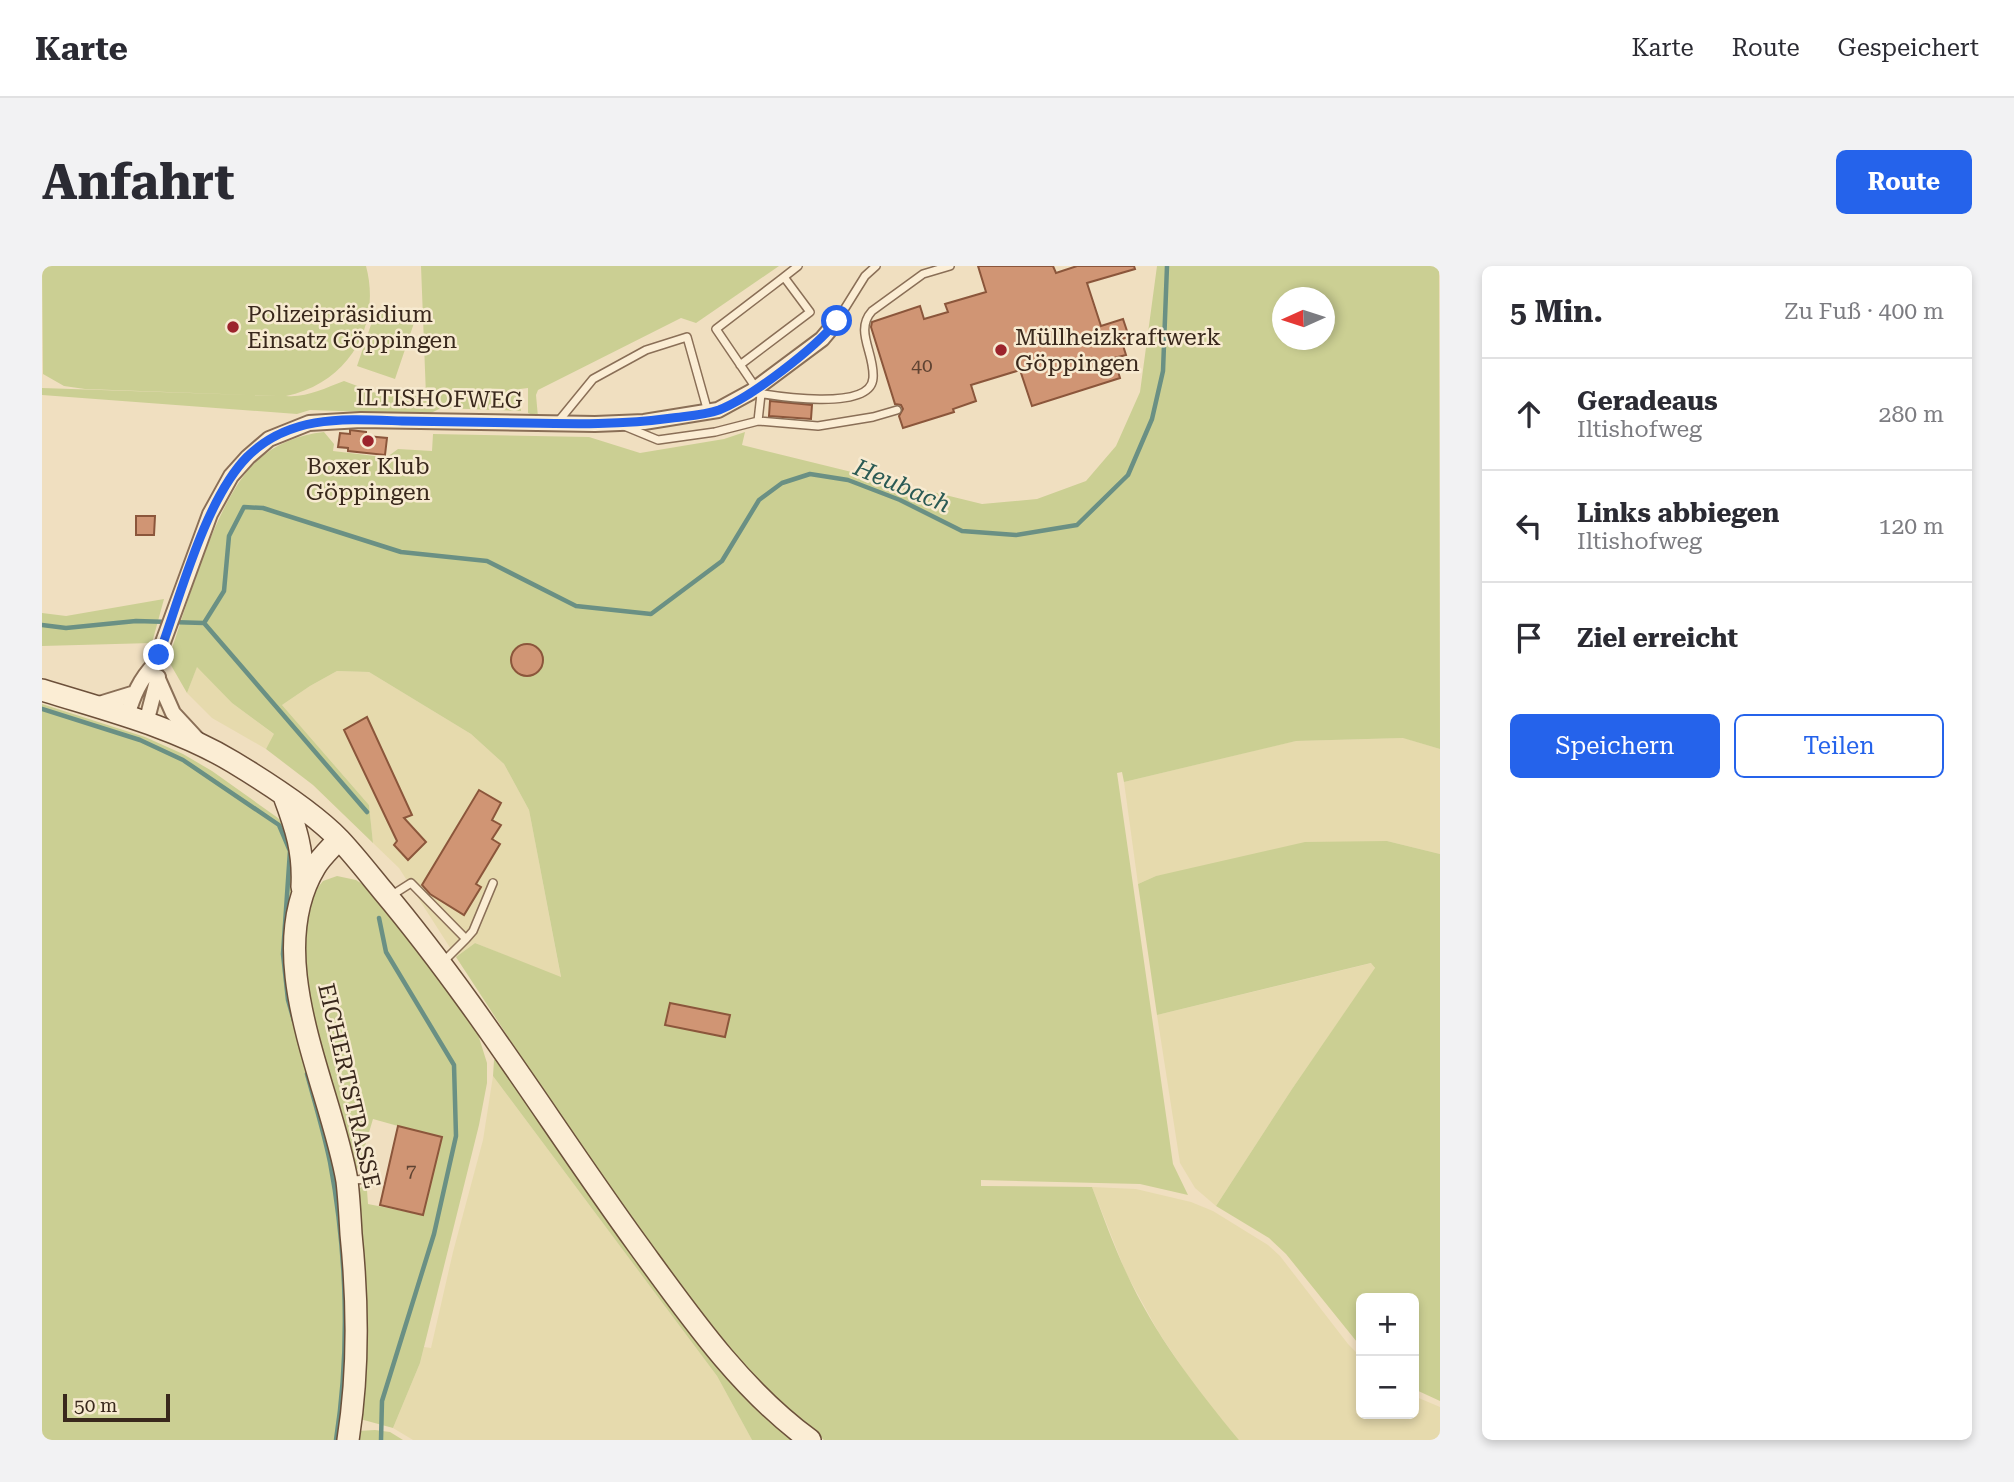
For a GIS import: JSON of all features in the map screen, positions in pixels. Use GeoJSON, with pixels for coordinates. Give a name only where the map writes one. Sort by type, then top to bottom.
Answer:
{"type":"FeatureCollection","features":[{"type":"Feature","properties":{"kind":"main road"},"geometry":{"type":"LineString","coordinates":[[42,690],[136,720],[203,746],[283,794],[339,839],[442,963],[614,1212],[691,1317],[740,1376],[810,1440]]}},
{"type":"Feature","properties":{"kind":"main road"},"geometry":{"type":"LineString","coordinates":[[283,794],[296,828],[303,861],[302,898]]}},
{"type":"Feature","properties":{"kind":"main road","name":"EICHERTSTRASSE"},"geometry":{"type":"LineString","coordinates":[[339,839],[315,867],[302,898],[295,929],[295,959],[301,1008],[346,1180],[357,1292],[356,1380],[348,1440]]}},
{"type":"Feature","properties":{"kind":"street","name":"ILTISHOFWEG"},"geometry":{"type":"LineString","coordinates":[[136,720],[135,692],[157,659],[210,514],[231,476],[270,439],[309,423],[361,420],[417,427],[617,424],[718,410],[756,391],[822,339],[837,321]]}},
{"type":"Feature","properties":{"kind":"street"},"geometry":{"type":"LineString","coordinates":[[157,659],[158,680],[173,713],[203,746]]}},
{"type":"Feature","properties":{"kind":"street"},"geometry":{"type":"LineString","coordinates":[[136,720],[158,680]]}},
{"type":"Feature","properties":{"kind":"street"},"geometry":{"type":"LineString","coordinates":[[92,706],[135,692]]}},
{"type":"Feature","properties":{"kind":"lane"},"geometry":{"type":"LineString","coordinates":[[758,421],[756,391],[716,329],[798,266]]}},
{"type":"Feature","properties":{"kind":"lane"},"geometry":{"type":"LineString","coordinates":[[865,266],[865,276]]}},
{"type":"Feature","properties":{"kind":"lane"},"geometry":{"type":"LineString","coordinates":[[837,321],[865,276],[876,266]]}},
{"type":"Feature","properties":{"kind":"lane"},"geometry":{"type":"LineString","coordinates":[[756,391],[809,400],[853,396],[866,392],[873,380],[871,358],[863,329],[866,318],[872,310],[923,274],[950,266]]}},
{"type":"Feature","properties":{"kind":"lane"},"geometry":{"type":"LineString","coordinates":[[740,365],[810,312],[784,277]]}},
{"type":"Feature","properties":{"kind":"lane"},"geometry":{"type":"LineString","coordinates":[[556,424],[593,379],[646,350],[687,337],[708,412]]}},
{"type":"Feature","properties":{"kind":"lane"},"geometry":{"type":"LineString","coordinates":[[617,424],[658,440],[715,432],[758,421],[818,426],[897,410]]}},
{"type":"Feature","properties":{"kind":"lane"},"geometry":{"type":"LineString","coordinates":[[388,897],[411,883],[466,939]]}},
{"type":"Feature","properties":{"kind":"lane"},"geometry":{"type":"LineString","coordinates":[[442,963],[473,931],[493,883]]}},
{"type":"Feature","properties":{"kind":"lane"},"geometry":{"type":"LineString","coordinates":[[346,1180],[374,1179]]}},
{"type":"Feature","properties":{"kind":"shaded area"},"geometry":{"type":"Polygon","coordinates":[[[197,666],[232,703],[275,735],[266,749],[212,718],[187,693],[197,666]]]}},
{"type":"Feature","properties":{"kind":"shaded area"},"geometry":{"type":"Polygon","coordinates":[[[337,671],[369,672],[471,734],[504,764],[529,810],[561,978],[475,943],[456,957],[399,868],[373,843],[369,805],[282,705],[337,671]]]}},
{"type":"Feature","properties":{"kind":"shaded area"},"geometry":{"type":"Polygon","coordinates":[[[1404,738],[1440,749],[1440,854],[1387,841],[1156,876],[1138,884],[1124,782],[1295,741],[1404,738]]]}},
{"type":"Feature","properties":{"kind":"shaded area"},"geometry":{"type":"Polygon","coordinates":[[[1372,963],[1375,969],[1216,1206],[1195,1188],[1180,1163],[1157,1015],[1372,963]]]}},
{"type":"Feature","properties":{"kind":"shaded area"},"geometry":{"type":"Polygon","coordinates":[[[493,1076],[717,1376],[752,1440],[413,1440],[393,1428],[424,1347],[431,1348],[483,1140],[493,1076]]]}},
{"type":"Feature","properties":{"kind":"shaded area"},"geometry":{"type":"Polygon","coordinates":[[[1092,1187],[1136,1189],[1191,1202],[1213,1211],[1268,1245],[1280,1256],[1356,1352],[1356,1419],[1419,1419],[1419,1398],[1440,1407],[1440,1440],[1239,1440],[1200,1394],[1159,1333],[1126,1273],[1092,1187]]]}},
{"type":"Feature","properties":{"kind":"green space"},"geometry":{"type":"Polygon","coordinates":[[[42,266],[366,266],[370,288],[369,310],[355,349],[343,365],[327,379],[286,396],[315,392],[344,381],[384,396],[426,396],[421,266],[779,266],[696,323],[681,318],[538,390],[538,417],[528,413],[528,388],[520,389],[521,411],[441,408],[429,414],[310,410],[297,414],[42,395],[42,388],[279,396],[64,386],[43,374],[42,266]]]}},
{"type":"Feature","properties":{"kind":"green space"},"geometry":{"type":"Polygon","coordinates":[[[1157,266],[1439,266],[1440,749],[1403,738],[1296,741],[1124,782],[1122,772],[1117,773],[1173,1164],[1188,1195],[1140,1184],[981,1180],[981,1186],[1092,1187],[1121,1261],[1149,1317],[1192,1380],[1239,1440],[824,1440],[782,1408],[722,1346],[565,1124],[456,957],[475,943],[561,977],[529,810],[504,764],[471,734],[369,672],[337,671],[310,686],[282,705],[369,805],[373,843],[313,785],[266,749],[274,734],[232,703],[197,667],[187,693],[168,660],[204,554],[228,500],[242,478],[264,455],[288,441],[306,435],[324,432],[334,444],[333,451],[383,457],[383,460],[398,449],[432,451],[433,434],[589,437],[640,453],[724,439],[745,432],[742,445],[982,504],[1037,499],[1086,481],[1116,446],[1140,392],[1157,266]],[[670,1003],[665,1024],[724,1037],[729,1015],[670,1003]]]}},
{"type":"Feature","properties":{"kind":"green space"},"geometry":{"type":"Polygon","coordinates":[[[376,310],[414,323],[395,379],[357,366],[376,310]]]}},
{"type":"Feature","properties":{"kind":"green space"},"geometry":{"type":"Polygon","coordinates":[[[164,599],[152,643],[42,646],[42,613],[66,616],[164,599]]]}},
{"type":"Feature","properties":{"kind":"green space"},"geometry":{"type":"Polygon","coordinates":[[[42,704],[145,737],[183,754],[212,771],[278,818],[288,831],[295,857],[289,916],[337,1182],[349,1324],[340,1440],[42,1440],[42,704]]]}},
{"type":"Feature","properties":{"kind":"green space"},"geometry":{"type":"Polygon","coordinates":[[[1387,841],[1440,854],[1440,1401],[1419,1391],[1419,1293],[1356,1293],[1356,1341],[1286,1254],[1269,1238],[1216,1206],[1375,968],[1371,963],[1157,1015],[1138,884],[1156,876],[1305,842],[1387,841]]]}},
{"type":"Feature","properties":{"kind":"green space"},"geometry":{"type":"Polygon","coordinates":[[[337,876],[356,880],[370,889],[476,1028],[487,1063],[487,1083],[479,1125],[420,1363],[393,1428],[360,1419],[356,1190],[362,1187],[367,1190],[368,1204],[423,1215],[398,1126],[373,1119],[358,1169],[354,1171],[309,1005],[301,940],[312,895],[323,881],[337,876]]]}},
{"type":"Feature","properties":{"kind":"green space"},"geometry":{"type":"Polygon","coordinates":[[[497,1058],[796,1440],[752,1440],[717,1376],[493,1076],[494,1060],[497,1058]]]}},
{"type":"Feature","properties":{"kind":"green space"},"geometry":{"type":"Polygon","coordinates":[[[358,1431],[390,1432],[403,1440],[356,1440],[358,1431]]]}},
{"type":"Feature","properties":{"kind":"building","name":"Müllheizkraftwerk Göppingen"},"geometry":{"type":"Polygon","coordinates":[[[978,266],[1053,266],[1056,273],[1077,266],[1134,266],[1135,269],[1087,283],[1101,326],[1123,319],[1129,337],[1121,339],[1126,355],[1114,358],[1120,378],[1032,406],[1020,370],[971,385],[976,401],[953,409],[954,412],[903,428],[899,416],[903,409],[901,405],[895,404],[871,327],[872,322],[920,306],[924,319],[948,312],[945,304],[986,292],[978,266]]]}},
{"type":"Feature","properties":{"kind":"building"},"geometry":{"type":"Polygon","coordinates":[[[770,401],[812,405],[811,419],[769,416],[770,401]]]}},
{"type":"Feature","properties":{"kind":"building"},"geometry":{"type":"Polygon","coordinates":[[[350,430],[366,432],[366,436],[387,438],[385,455],[348,451],[348,448],[338,447],[340,433],[350,434],[350,430]]]}},
{"type":"Feature","properties":{"kind":"building"},"geometry":{"type":"Polygon","coordinates":[[[136,516],[155,516],[154,535],[136,535],[136,516]]]}},
{"type":"Feature","properties":{"kind":"building"},"geometry":{"type":"Polygon","coordinates":[[[527,644],[539,648],[543,660],[539,672],[527,676],[515,672],[511,660],[515,648],[527,644]]]}},
{"type":"Feature","properties":{"kind":"building"},"geometry":{"type":"Polygon","coordinates":[[[367,717],[412,815],[404,818],[426,842],[408,860],[394,845],[397,841],[344,730],[367,717]]]}},
{"type":"Feature","properties":{"kind":"building"},"geometry":{"type":"Polygon","coordinates":[[[479,790],[501,803],[492,820],[501,825],[492,839],[500,844],[476,884],[481,887],[464,915],[430,894],[422,885],[479,790]]]}},
{"type":"Feature","properties":{"kind":"building"},"geometry":{"type":"Polygon","coordinates":[[[670,1003],[730,1015],[725,1037],[665,1025],[670,1003]]]}},
{"type":"Feature","properties":{"kind":"building"},"geometry":{"type":"Polygon","coordinates":[[[398,1126],[442,1137],[423,1215],[380,1205],[398,1126]]]}},
{"type":"Feature","properties":{"kind":"waterway","name":"Heubach"},"geometry":{"type":"LineString","coordinates":[[42,625],[66,628],[136,621],[204,623],[224,591],[229,536],[244,507],[263,508],[401,552],[487,561],[576,606],[651,614],[722,561],[759,500],[782,483],[810,474],[848,480],[900,500],[962,531],[1016,535],[1077,525],[1128,475],[1152,419],[1163,371],[1167,266]]}},
{"type":"Feature","properties":{"kind":"waterway"},"geometry":{"type":"LineString","coordinates":[[204,623],[367,812]]}},
{"type":"Feature","properties":{"kind":"waterway"},"geometry":{"type":"LineString","coordinates":[[42,709],[140,740],[183,760],[279,825],[290,851],[283,954],[288,1000],[294,1021]]}},
{"type":"Feature","properties":{"kind":"waterway"},"geometry":{"type":"LineString","coordinates":[[379,918],[386,952],[454,1065],[456,1136],[434,1234],[382,1401],[381,1440]]}},
{"type":"Feature","properties":{"kind":"waterway"},"geometry":{"type":"LineString","coordinates":[[307,1074],[330,1162],[343,1266],[345,1336],[336,1440]]}},
{"type":"Feature","properties":{"kind":"place","name":"Polizeipräsidium Einsatz Göppingen"},"geometry":{"type":"Point","coordinates":[233,327]}},
{"type":"Feature","properties":{"kind":"place","name":"Müllheizkraftwerk Göppingen"},"geometry":{"type":"Point","coordinates":[1001,350]}},
{"type":"Feature","properties":{"kind":"place","name":"Boxer Klub Göppingen"},"geometry":{"type":"Point","coordinates":[368,441]}},
{"type":"Feature","properties":{"kind":"route"},"geometry":{"type":"LineString","coordinates":[[159,655],[210,514],[231,476],[270,439],[309,423],[361,420],[595,424],[644,422],[718,410],[748,394],[822,339],[837,321]]}}]}
